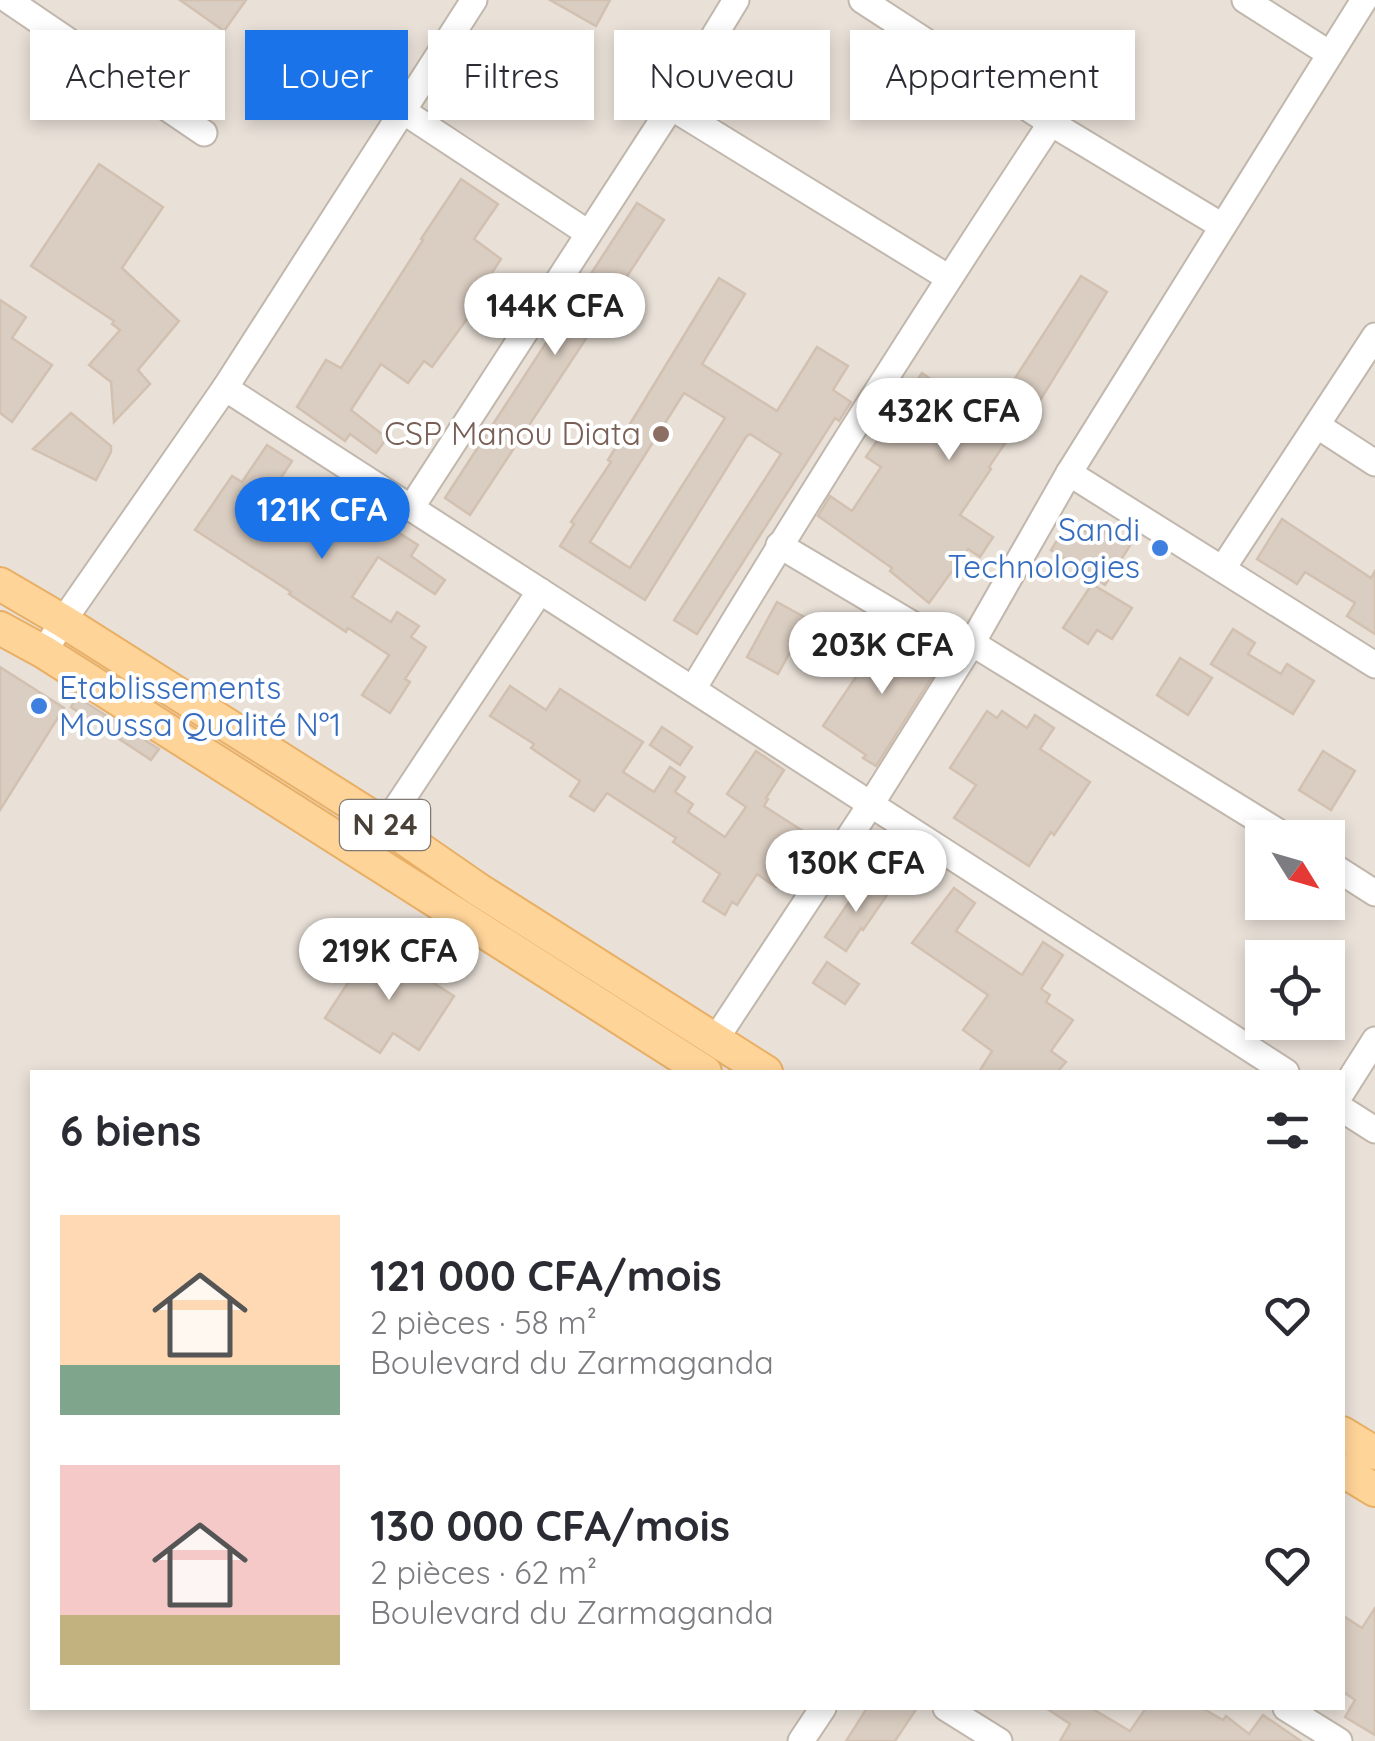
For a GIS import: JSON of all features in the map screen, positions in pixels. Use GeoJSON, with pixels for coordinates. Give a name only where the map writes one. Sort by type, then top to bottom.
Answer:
{"type":"FeatureCollection","features":[{"type":"Feature","properties":{"kind":"main road","name":"N 24"},"geometry":{"type":"LineString","coordinates":[[0,584],[386,825],[480,890],[763,1070]]}},
{"type":"Feature","properties":{"kind":"main road","name":"N 24"},"geometry":{"type":"LineString","coordinates":[[0,628],[44,652],[702,1070]]}},
{"type":"Feature","properties":{"kind":"main road"},"geometry":{"type":"LineString","coordinates":[[1345,1435],[1375,1454]]}},
{"type":"Feature","properties":{"kind":"main road"},"geometry":{"type":"LineString","coordinates":[[1345,1472],[1375,1490]]}},
{"type":"Feature","properties":{"kind":"street"},"geometry":{"type":"LineString","coordinates":[[8,0],[204,133]]}},
{"type":"Feature","properties":{"kind":"street"},"geometry":{"type":"LineString","coordinates":[[408,103],[474,0]]}},
{"type":"Feature","properties":{"kind":"street"},"geometry":{"type":"LineString","coordinates":[[717,30],[736,0]]}},
{"type":"Feature","properties":{"kind":"street"},"geometry":{"type":"LineString","coordinates":[[862,0],[1051,123],[1222,226]]}},
{"type":"Feature","properties":{"kind":"street"},"geometry":{"type":"LineString","coordinates":[[1245,0],[1330,54]]}},
{"type":"Feature","properties":{"kind":"street"},"geometry":{"type":"LineString","coordinates":[[715,1040],[968,649],[1070,473],[1364,0]]}},
{"type":"Feature","properties":{"kind":"street"},"geometry":{"type":"LineString","coordinates":[[408,114],[588,234]]}},
{"type":"Feature","properties":{"kind":"street"},"geometry":{"type":"LineString","coordinates":[[44,652],[225,388],[397,120]]}},
{"type":"Feature","properties":{"kind":"street"},"geometry":{"type":"LineString","coordinates":[[411,508],[661,120]]}},
{"type":"Feature","properties":{"kind":"street"},"geometry":{"type":"LineString","coordinates":[[693,120],[949,278]]}},
{"type":"Feature","properties":{"kind":"street"},"geometry":{"type":"LineString","coordinates":[[693,690],[779,546],[1051,123]]}},
{"type":"Feature","properties":{"kind":"street"},"geometry":{"type":"LineString","coordinates":[[1223,568],[1375,336]]}},
{"type":"Feature","properties":{"kind":"street"},"geometry":{"type":"LineString","coordinates":[[225,388],[1283,1070]]}},
{"type":"Feature","properties":{"kind":"street"},"geometry":{"type":"LineString","coordinates":[[1318,426],[1375,463]]}},
{"type":"Feature","properties":{"kind":"street"},"geometry":{"type":"LineString","coordinates":[[1070,473],[1375,666]]}},
{"type":"Feature","properties":{"kind":"street"},"geometry":{"type":"LineString","coordinates":[[779,546],[968,649],[1258,820]]}},
{"type":"Feature","properties":{"kind":"street"},"geometry":{"type":"LineString","coordinates":[[386,825],[540,591]]}},
{"type":"Feature","properties":{"kind":"street"},"geometry":{"type":"LineString","coordinates":[[1345,874],[1375,893]]}},
{"type":"Feature","properties":{"kind":"street"},"geometry":{"type":"LineString","coordinates":[[1345,1087],[1375,1040]]}},
{"type":"Feature","properties":{"kind":"street"},"geometry":{"type":"LineString","coordinates":[[1345,1111],[1375,1130]]}},
{"type":"Feature","properties":{"kind":"street"},"geometry":{"type":"LineString","coordinates":[[801,1741],[822,1710]]}},
{"type":"Feature","properties":{"kind":"street"},"geometry":{"type":"LineString","coordinates":[[949,1710],[999,1741]]}},
{"type":"Feature","properties":{"kind":"street"},"geometry":{"type":"LineString","coordinates":[[1289,1710],[1339,1741]]}},
{"type":"Feature","properties":{"kind":"shaded area"},"geometry":{"type":"Polygon","coordinates":[[[0,0],[1375,0],[1375,1741],[0,1741],[0,0]]]}},
{"type":"Feature","properties":{"kind":"building"},"geometry":{"type":"Polygon","coordinates":[[[180,0],[246,0],[223,30],[180,0]]]}},
{"type":"Feature","properties":{"kind":"building"},"geometry":{"type":"Polygon","coordinates":[[[550,0],[610,0],[596,26],[550,0]]]}},
{"type":"Feature","properties":{"kind":"building"},"geometry":{"type":"Polygon","coordinates":[[[99,164],[163,207],[122,268],[179,321],[138,370],[150,384],[114,422],[111,382],[89,365],[120,330],[112,324],[114,321],[31,266],[99,164]]]}},
{"type":"Feature","properties":{"kind":"building"},"geometry":{"type":"Polygon","coordinates":[[[461,179],[498,204],[474,239],[501,259],[466,312],[470,315],[432,367],[424,361],[408,383],[381,364],[351,410],[387,438],[376,453],[350,434],[345,441],[297,407],[326,360],[341,368],[461,179]]]}},
{"type":"Feature","properties":{"kind":"building"},"geometry":{"type":"Polygon","coordinates":[[[637,203],[664,220],[470,515],[445,498],[637,203]]]}},
{"type":"Feature","properties":{"kind":"building"},"geometry":{"type":"Polygon","coordinates":[[[1081,276],[1107,292],[1031,415],[1026,412],[960,515],[993,537],[980,557],[968,549],[929,603],[890,571],[892,568],[818,516],[830,496],[852,511],[881,467],[866,457],[891,420],[904,429],[925,398],[911,389],[922,373],[988,420],[1081,276]]]}},
{"type":"Feature","properties":{"kind":"building"},"geometry":{"type":"Polygon","coordinates":[[[719,278],[745,294],[702,364],[777,411],[817,347],[848,366],[833,390],[851,402],[839,421],[835,418],[697,634],[674,620],[781,454],[750,434],[746,437],[645,600],[560,546],[574,524],[571,522],[611,462],[608,460],[719,278]],[[684,393],[590,542],[630,568],[725,418],[684,393]]]}},
{"type":"Feature","properties":{"kind":"building"},"geometry":{"type":"Polygon","coordinates":[[[0,300],[26,317],[12,338],[52,365],[12,422],[0,413],[0,300]]]}},
{"type":"Feature","properties":{"kind":"building"},"geometry":{"type":"Polygon","coordinates":[[[71,413],[111,446],[96,480],[33,449],[71,413]]]}},
{"type":"Feature","properties":{"kind":"building"},"geometry":{"type":"Polygon","coordinates":[[[267,445],[292,461],[273,490],[318,519],[336,493],[418,545],[411,556],[445,580],[435,594],[378,557],[352,597],[391,622],[397,612],[419,626],[411,637],[426,647],[405,679],[410,682],[390,713],[362,695],[389,655],[348,628],[346,632],[195,530],[232,476],[242,482],[267,445]]]}},
{"type":"Feature","properties":{"kind":"building"},"geometry":{"type":"Polygon","coordinates":[[[1282,519],[1371,578],[1375,571],[1375,634],[1347,616],[1355,603],[1305,572],[1297,584],[1257,559],[1282,519]]]}},
{"type":"Feature","properties":{"kind":"building"},"geometry":{"type":"Polygon","coordinates":[[[1069,521],[1099,540],[1107,529],[1131,544],[1105,585],[1051,550],[1069,521]]]}},
{"type":"Feature","properties":{"kind":"building"},"geometry":{"type":"Polygon","coordinates":[[[1092,584],[1132,608],[1112,639],[1097,630],[1088,644],[1063,628],[1092,584]]]}},
{"type":"Feature","properties":{"kind":"building"},"geometry":{"type":"Polygon","coordinates":[[[777,602],[808,619],[778,674],[747,657],[777,602]]]}},
{"type":"Feature","properties":{"kind":"building"},"geometry":{"type":"Polygon","coordinates":[[[1233,629],[1255,643],[1248,654],[1281,674],[1287,664],[1314,681],[1293,714],[1211,664],[1233,629]]]}},
{"type":"Feature","properties":{"kind":"building"},"geometry":{"type":"Polygon","coordinates":[[[899,635],[942,661],[876,766],[823,726],[880,641],[890,648],[899,635]]]}},
{"type":"Feature","properties":{"kind":"building"},"geometry":{"type":"Polygon","coordinates":[[[1180,658],[1212,678],[1188,715],[1157,695],[1180,658]]]}},
{"type":"Feature","properties":{"kind":"building"},"geometry":{"type":"Polygon","coordinates":[[[0,667],[64,708],[0,810],[0,667]]]}},
{"type":"Feature","properties":{"kind":"building"},"geometry":{"type":"Polygon","coordinates":[[[510,686],[546,710],[560,689],[643,742],[623,772],[654,792],[670,767],[685,777],[675,792],[693,804],[688,812],[725,837],[746,807],[727,794],[756,751],[784,770],[764,806],[809,835],[776,887],[757,874],[737,905],[732,902],[725,915],[703,901],[720,874],[673,842],[676,838],[607,793],[594,811],[570,796],[580,781],[531,748],[534,744],[490,716],[510,686]]]}},
{"type":"Feature","properties":{"kind":"building"},"geometry":{"type":"Polygon","coordinates":[[[77,697],[159,749],[151,760],[71,707],[77,697]]]}},
{"type":"Feature","properties":{"kind":"building"},"geometry":{"type":"Polygon","coordinates":[[[987,711],[997,718],[1002,711],[1027,728],[1035,715],[1054,728],[1040,749],[1090,782],[1029,866],[954,818],[976,785],[950,768],[987,711]]]}},
{"type":"Feature","properties":{"kind":"building"},"geometry":{"type":"Polygon","coordinates":[[[662,727],[692,747],[680,765],[650,745],[662,727]]]}},
{"type":"Feature","properties":{"kind":"building"},"geometry":{"type":"Polygon","coordinates":[[[1323,751],[1355,771],[1331,810],[1299,790],[1323,751]]]}},
{"type":"Feature","properties":{"kind":"building"},"geometry":{"type":"Polygon","coordinates":[[[864,880],[887,895],[846,951],[825,937],[864,880]]]}},
{"type":"Feature","properties":{"kind":"building"},"geometry":{"type":"Polygon","coordinates":[[[954,888],[975,903],[956,931],[1022,975],[1043,942],[1063,955],[1041,989],[1050,995],[1046,1002],[1073,1020],[1051,1051],[1066,1062],[1059,1070],[980,1070],[992,1051],[963,1030],[988,995],[912,943],[954,888]]]}},
{"type":"Feature","properties":{"kind":"building"},"geometry":{"type":"Polygon","coordinates":[[[373,944],[454,996],[419,1050],[393,1033],[380,1053],[325,1018],[373,944]]]}},
{"type":"Feature","properties":{"kind":"building"},"geometry":{"type":"Polygon","coordinates":[[[827,962],[859,984],[845,1004],[813,983],[827,962]]]}},
{"type":"Feature","properties":{"kind":"building"},"geometry":{"type":"Polygon","coordinates":[[[1375,1608],[1375,1735],[1345,1717],[1355,1700],[1345,1693],[1345,1617],[1362,1628],[1375,1608]]]}},
{"type":"Feature","properties":{"kind":"building"},"geometry":{"type":"Polygon","coordinates":[[[866,1710],[916,1710],[895,1741],[846,1741],[866,1710]]]}},
{"type":"Feature","properties":{"kind":"building"},"geometry":{"type":"Polygon","coordinates":[[[1049,1710],[1094,1710],[1130,1731],[1145,1710],[1206,1710],[1223,1720],[1226,1716],[1249,1734],[1263,1715],[1301,1741],[1060,1741],[1070,1724],[1049,1710]]]}},
{"type":"Feature","properties":{"kind":"place","name":"CSP Manou Diata"},"geometry":{"type":"Point","coordinates":[661,434]}},
{"type":"Feature","properties":{"kind":"place","name":"Sandi Technologies"},"geometry":{"type":"Point","coordinates":[1160,548]}},
{"type":"Feature","properties":{"kind":"place","name":"Etablissements Moussa Qualité N°1"},"geometry":{"type":"Point","coordinates":[39,706]}}]}
